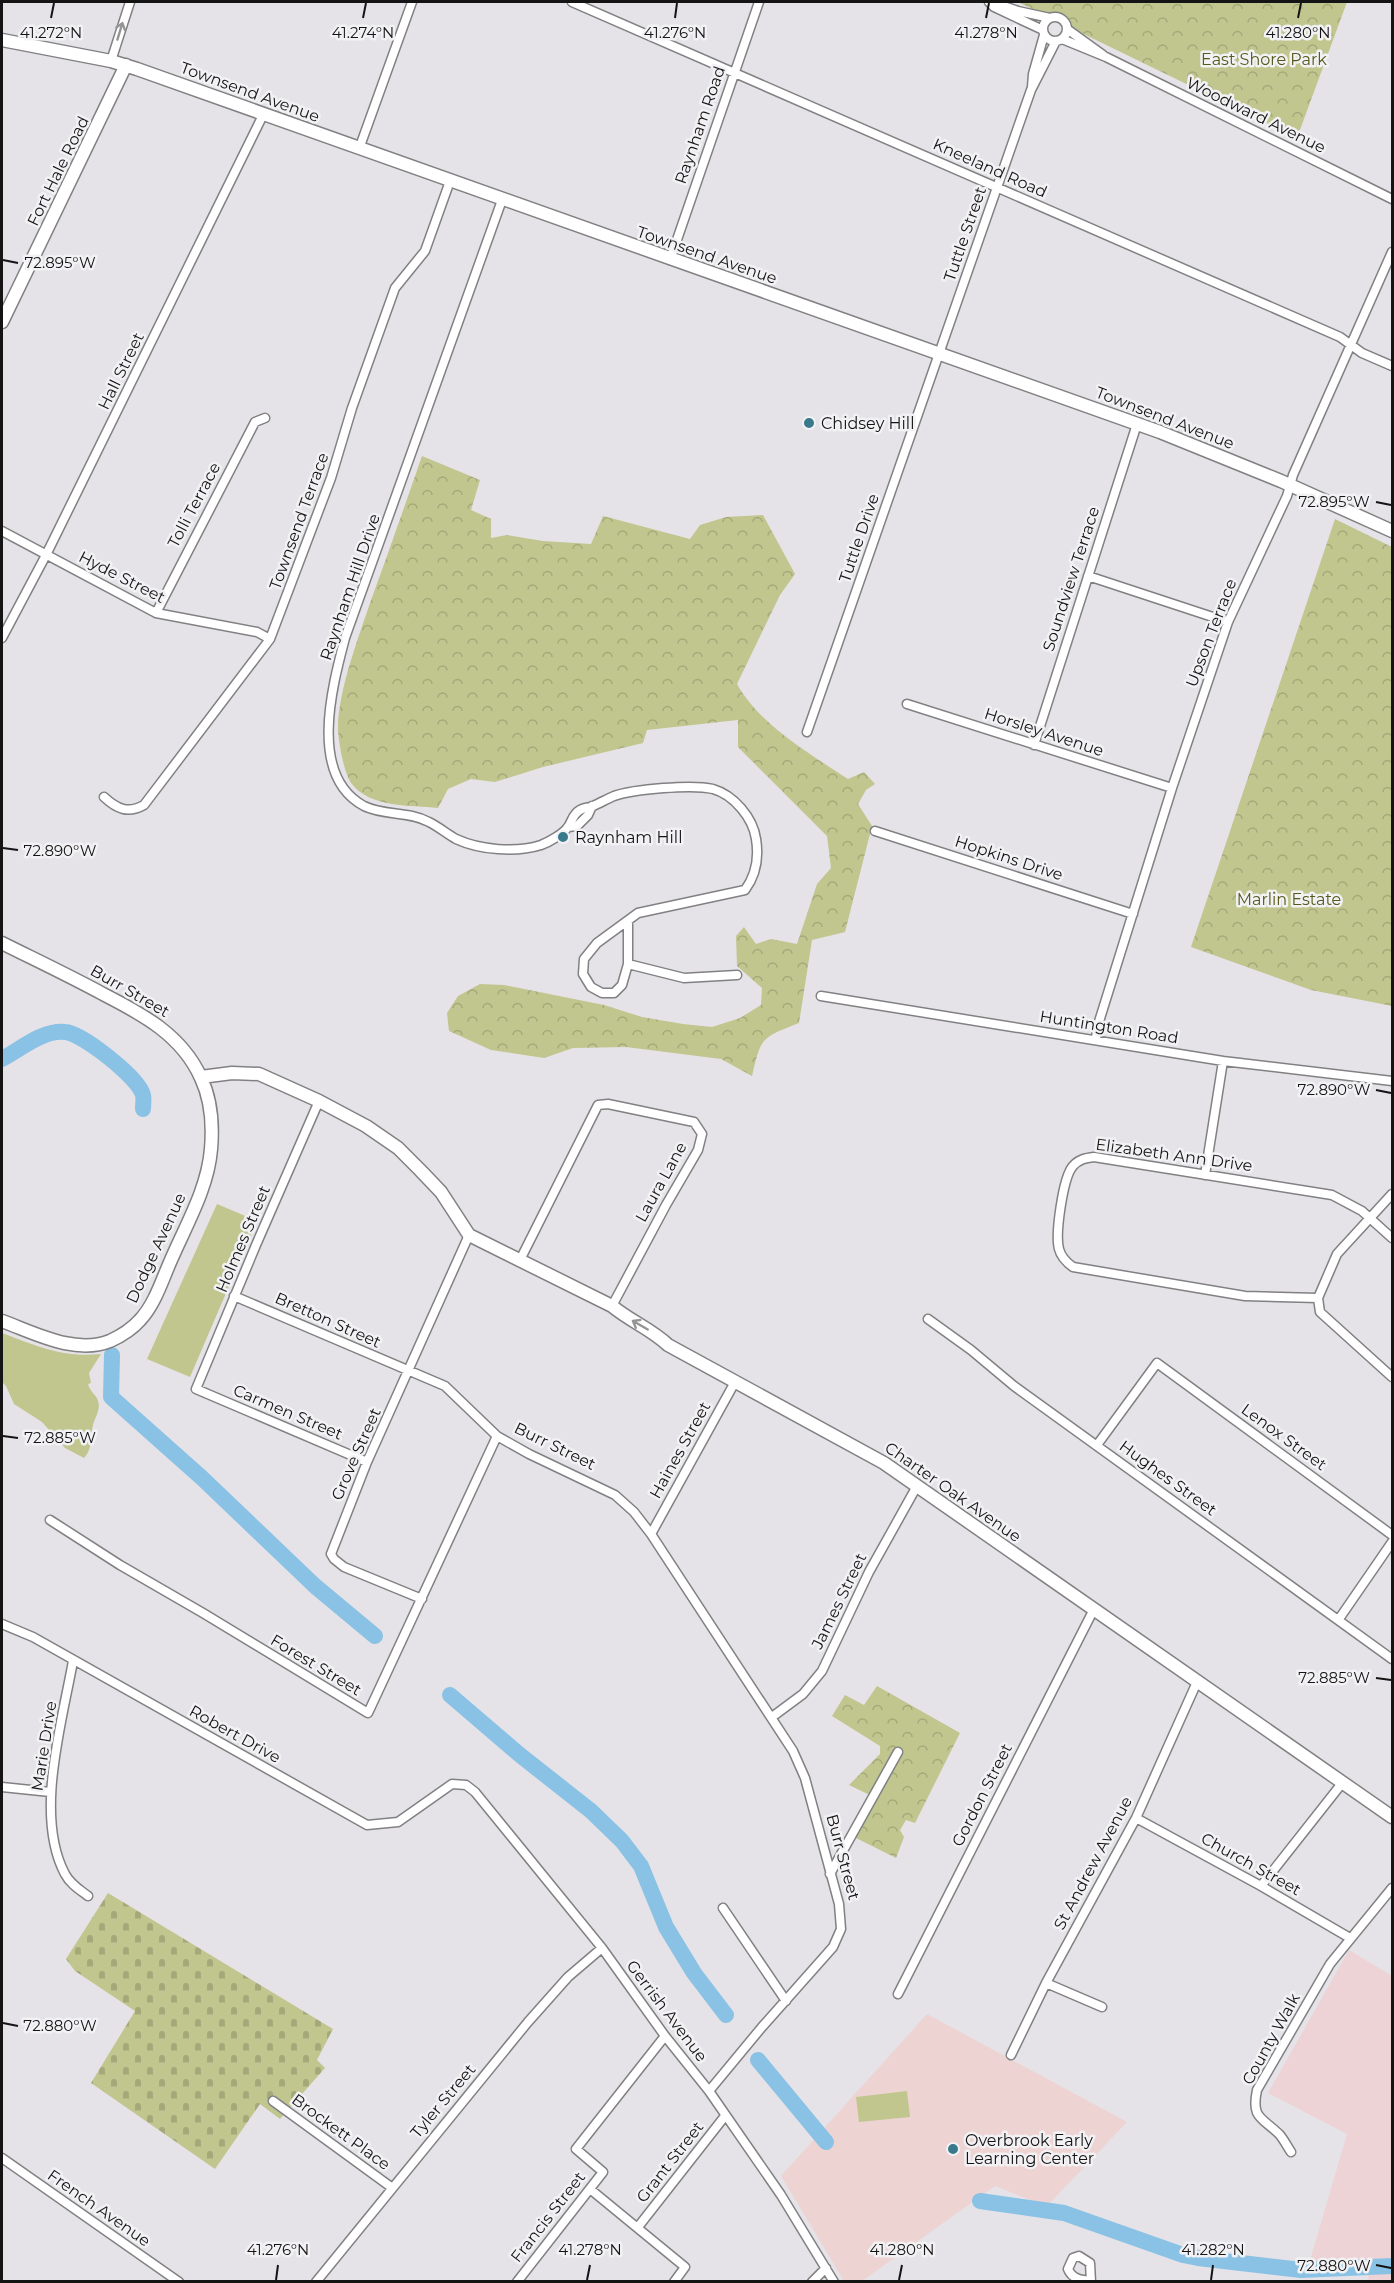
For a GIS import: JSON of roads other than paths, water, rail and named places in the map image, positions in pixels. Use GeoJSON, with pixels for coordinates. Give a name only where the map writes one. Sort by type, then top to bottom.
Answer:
{"type":"FeatureCollection","features":[{"type":"Feature","properties":{"kind":"main road","name":"Townsend Avenue"},"geometry":{"type":"LineString","coordinates":[[2,40],[126,65],[670,260],[1137,423],[1290,485],[1392,531]]}},
{"type":"Feature","properties":{"kind":"main road","name":"Fort Hale Road"},"geometry":{"type":"LineString","coordinates":[[2,322],[126,65]]}},
{"type":"Feature","properties":{"kind":"main road","name":"Burr Street"},"geometry":{"type":"LineString","coordinates":[[2,943],[147,1017],[178,1044],[201,1077]]}},
{"type":"Feature","properties":{"kind":"main road"},"geometry":{"type":"LineString","coordinates":[[201,1077],[232,1073],[259,1074],[319,1101],[366,1126],[398,1148],[441,1192],[469,1235]]}},
{"type":"Feature","properties":{"kind":"main road","name":"Dodge Avenue"},"geometry":{"type":"LineString","coordinates":[[2,1320],[80,1346],[98,1345],[111,1341],[141,1319],[158,1290],[198,1198],[209,1165],[211,1121],[201,1077]]}},
{"type":"Feature","properties":{"kind":"main road","name":"Charter Oak Avenue"},"geometry":{"type":"LineString","coordinates":[[469,1235],[612,1306],[655,1333],[668,1345],[884,1463],[1392,1817]]}},
{"type":"Feature","properties":{"kind":"street"},"geometry":{"type":"LineString","coordinates":[[111,61],[130,2]]}},
{"type":"Feature","properties":{"kind":"street"},"geometry":{"type":"LineString","coordinates":[[360,149],[412,2]]}},
{"type":"Feature","properties":{"kind":"street","name":"Kneeland Road"},"geometry":{"type":"LineString","coordinates":[[572,2],[1352,344],[1362,353],[1392,366]]}},
{"type":"Feature","properties":{"kind":"street","name":"Raynham Road"},"geometry":{"type":"LineString","coordinates":[[670,260],[759,2]]}},
{"type":"Feature","properties":{"kind":"street"},"geometry":{"type":"LineString","coordinates":[[991,2],[1018,11],[1050,18],[1057,17],[1063,20],[1067,29],[1059,40],[1049,40],[1044,32],[994,7],[991,2]]}},
{"type":"Feature","properties":{"kind":"street"},"geometry":{"type":"LineString","coordinates":[[1044,32],[1045,22],[1050,18]]}},
{"type":"Feature","properties":{"kind":"street","name":"Woodward Avenue"},"geometry":{"type":"LineString","coordinates":[[1067,29],[1106,57]]}},
{"type":"Feature","properties":{"kind":"street","name":"Tuttle Street"},"geometry":{"type":"LineString","coordinates":[[1032,90],[1033,74],[1044,32]]}},
{"type":"Feature","properties":{"kind":"street","name":"Tuttle Street"},"geometry":{"type":"LineString","coordinates":[[939,354],[1032,90],[1059,40]]}},
{"type":"Feature","properties":{"kind":"street","name":"Woodward Avenue"},"geometry":{"type":"LineString","coordinates":[[1059,40],[1106,57],[1392,199]]}},
{"type":"Feature","properties":{"kind":"street","name":"Hall Street"},"geometry":{"type":"LineString","coordinates":[[2,638],[46,555],[264,115]]}},
{"type":"Feature","properties":{"kind":"street","name":"Townsend Terrace"},"geometry":{"type":"LineString","coordinates":[[104,797],[123,810],[136,809],[144,805],[270,639],[328,487],[352,408],[395,288],[425,251],[450,181]]}},
{"type":"Feature","properties":{"kind":"street","name":"Raynham Hill Drive"},"geometry":{"type":"LineString","coordinates":[[502,200],[403,482],[345,638],[334,678],[329,747],[332,768],[337,781],[353,799],[365,807],[420,818],[454,838],[484,848],[510,849],[541,845],[568,826],[571,817],[583,808],[615,795],[694,787],[713,789],[732,799],[746,816],[755,833],[757,862],[751,882],[745,890],[638,913],[613,930],[584,959],[583,974],[591,987],[602,993],[614,993],[622,985],[628,964],[628,921]]}},
{"type":"Feature","properties":{"kind":"street","name":"Upson Terrace"},"geometry":{"type":"LineString","coordinates":[[1096,1040],[1097,1028],[1172,788],[1228,622],[1392,252]]}},
{"type":"Feature","properties":{"kind":"street","name":"Tuttle Drive"},"geometry":{"type":"LineString","coordinates":[[807,732],[939,354]]}},
{"type":"Feature","properties":{"kind":"street","name":"Tolli Terrace"},"geometry":{"type":"LineString","coordinates":[[156,613],[255,422],[266,418]]}},
{"type":"Feature","properties":{"kind":"street","name":"Soundview Terrace"},"geometry":{"type":"LineString","coordinates":[[1034,745],[1137,423]]}},
{"type":"Feature","properties":{"kind":"street","name":"Hyde Street"},"geometry":{"type":"LineString","coordinates":[[2,531],[156,613],[257,632],[270,639]]}},
{"type":"Feature","properties":{"kind":"street"},"geometry":{"type":"LineString","coordinates":[[1088,576],[1228,622]]}},
{"type":"Feature","properties":{"kind":"street","name":"Horsley Avenue"},"geometry":{"type":"LineString","coordinates":[[907,704],[1172,788]]}},
{"type":"Feature","properties":{"kind":"street","name":"Hopkins Drive"},"geometry":{"type":"LineString","coordinates":[[875,831],[1133,914]]}},
{"type":"Feature","properties":{"kind":"street"},"geometry":{"type":"LineString","coordinates":[[628,964],[684,978],[737,975]]}},
{"type":"Feature","properties":{"kind":"street","name":"Huntington Road"},"geometry":{"type":"LineString","coordinates":[[821,996],[1223,1061],[1392,1081]]}},
{"type":"Feature","properties":{"kind":"street"},"geometry":{"type":"LineString","coordinates":[[1205,1175],[1223,1061]]}},
{"type":"Feature","properties":{"kind":"street","name":"Holmes Street"},"geometry":{"type":"LineString","coordinates":[[196,1389],[319,1101]]}},
{"type":"Feature","properties":{"kind":"street","name":"Laura Lane"},"geometry":{"type":"LineString","coordinates":[[520,1260],[598,1105],[608,1104],[694,1122],[702,1134],[698,1149],[612,1306]]}},
{"type":"Feature","properties":{"kind":"street","name":"Elizabeth Ann Drive"},"geometry":{"type":"LineString","coordinates":[[1318,1298],[1245,1296],[1079,1270],[1067,1263],[1060,1254],[1058,1240],[1066,1182],[1070,1170],[1080,1160],[1094,1157],[1332,1195],[1362,1211],[1392,1238]]}},
{"type":"Feature","properties":{"kind":"street"},"geometry":{"type":"LineString","coordinates":[[1392,1194],[1337,1254],[1318,1298],[1320,1312],[1392,1377]]}},
{"type":"Feature","properties":{"kind":"street"},"geometry":{"type":"LineString","coordinates":[[409,1372],[469,1235]]}},
{"type":"Feature","properties":{"kind":"street","name":"Bretton Street"},"geometry":{"type":"LineString","coordinates":[[234,1296],[409,1372]]}},
{"type":"Feature","properties":{"kind":"street","name":"Hughes Street"},"geometry":{"type":"LineString","coordinates":[[928,1319],[971,1350],[1014,1386],[1392,1659]]}},
{"type":"Feature","properties":{"kind":"street","name":"Lenox Street"},"geometry":{"type":"LineString","coordinates":[[1097,1445],[1157,1363],[1392,1535]]}},
{"type":"Feature","properties":{"kind":"street","name":"Burr Street"},"geometry":{"type":"LineString","coordinates":[[409,1372],[444,1386],[498,1436],[529,1454],[606,1490],[627,1505],[651,1534],[772,1717],[793,1751],[805,1778],[840,1913],[840,1934],[833,1947],[709,2091]]}},
{"type":"Feature","properties":{"kind":"street","name":"Grove Street"},"geometry":{"type":"LineString","coordinates":[[409,1372],[367,1462],[331,1554],[333,1559],[344,1567],[422,1599]]}},
{"type":"Feature","properties":{"kind":"street","name":"Haines Street"},"geometry":{"type":"LineString","coordinates":[[651,1534],[735,1382]]}},
{"type":"Feature","properties":{"kind":"street","name":"Carmen Street"},"geometry":{"type":"LineString","coordinates":[[196,1389],[367,1462]]}},
{"type":"Feature","properties":{"kind":"street","name":"Forest Street"},"geometry":{"type":"LineString","coordinates":[[50,1520],[120,1565],[368,1713],[498,1436]]}},
{"type":"Feature","properties":{"kind":"street","name":"James Street"},"geometry":{"type":"LineString","coordinates":[[772,1717],[803,1694],[822,1671],[869,1572],[917,1486]]}},
{"type":"Feature","properties":{"kind":"street"},"geometry":{"type":"LineString","coordinates":[[1339,1619],[1392,1542]]}},
{"type":"Feature","properties":{"kind":"street","name":"Gordon Street"},"geometry":{"type":"LineString","coordinates":[[898,1994],[1094,1609]]}},
{"type":"Feature","properties":{"kind":"street","name":"Robert Drive"},"geometry":{"type":"LineString","coordinates":[[2,1624],[33,1637],[367,1825],[399,1822],[452,1784]]}},
{"type":"Feature","properties":{"kind":"street","name":"Marie Drive"},"geometry":{"type":"LineString","coordinates":[[73,1661],[50,1792],[56,1849],[65,1875],[74,1886],[88,1896]]}},
{"type":"Feature","properties":{"kind":"street","name":"St Andrew Avenue"},"geometry":{"type":"LineString","coordinates":[[1011,2055],[1046,1983],[1136,1818],[1197,1682]]}},
{"type":"Feature","properties":{"kind":"street"},"geometry":{"type":"LineString","coordinates":[[830,1874],[898,1752]]}},
{"type":"Feature","properties":{"kind":"street"},"geometry":{"type":"LineString","coordinates":[[1261,1886],[1343,1782]]}},
{"type":"Feature","properties":{"kind":"street","name":"Gerrish Avenue"},"geometry":{"type":"LineString","coordinates":[[452,1784],[466,1785],[475,1791],[602,1948],[665,2036],[709,2091],[781,2195],[834,2282]]}},
{"type":"Feature","properties":{"kind":"street"},"geometry":{"type":"LineString","coordinates":[[2,1787],[50,1792]]}},
{"type":"Feature","properties":{"kind":"street","name":"Church Street"},"geometry":{"type":"LineString","coordinates":[[1136,1818],[1261,1886],[1350,1938]]}},
{"type":"Feature","properties":{"kind":"street","name":"County Walk"},"geometry":{"type":"LineString","coordinates":[[1291,2152],[1281,2136],[1259,2118],[1255,2101],[1257,2090],[1330,1964],[1392,1888]]}},
{"type":"Feature","properties":{"kind":"street"},"geometry":{"type":"LineString","coordinates":[[723,1908],[786,2001]]}},
{"type":"Feature","properties":{"kind":"street","name":"Tyler Street"},"geometry":{"type":"LineString","coordinates":[[316,2282],[391,2187],[528,2022],[567,1977],[602,1948]]}},
{"type":"Feature","properties":{"kind":"street"},"geometry":{"type":"LineString","coordinates":[[1046,1983],[1102,2007]]}},
{"type":"Feature","properties":{"kind":"street","name":"Francis Street"},"geometry":{"type":"LineString","coordinates":[[517,2282],[603,2172],[576,2150],[665,2036]]}},
{"type":"Feature","properties":{"kind":"street","name":"Brockett Place"},"geometry":{"type":"LineString","coordinates":[[273,2101],[391,2187]]}},
{"type":"Feature","properties":{"kind":"street","name":"Grant Street"},"geometry":{"type":"LineString","coordinates":[[638,2227],[725,2116]]}},
{"type":"Feature","properties":{"kind":"street","name":"French Avenue"},"geometry":{"type":"LineString","coordinates":[[2,2158],[179,2282]]}},
{"type":"Feature","properties":{"kind":"street"},"geometry":{"type":"LineString","coordinates":[[590,2189],[685,2267],[674,2282]]}},
{"type":"Feature","properties":{"kind":"street"},"geometry":{"type":"LineString","coordinates":[[813,2282],[826,2268]]}},
{"type":"Feature","properties":{"kind":"waterway"},"geometry":{"type":"LineString","coordinates":[[2,1059],[48,1034],[56,1032],[73,1034],[96,1048],[132,1078],[143,1095],[143,1109]]}},
{"type":"Feature","properties":{"kind":"waterway"},"geometry":{"type":"LineString","coordinates":[[112,1355],[111,1397],[202,1478],[315,1586],[375,1636]]}},
{"type":"Feature","properties":{"kind":"waterway"},"geometry":{"type":"LineString","coordinates":[[450,1695],[520,1755],[591,1811],[622,1841],[641,1866],[666,1927],[694,1973],[726,2015]]}},
{"type":"Feature","properties":{"kind":"waterway"},"geometry":{"type":"LineString","coordinates":[[758,2060],[826,2142]]}},
{"type":"Feature","properties":{"kind":"waterway"},"geometry":{"type":"LineString","coordinates":[[980,2201],[1064,2213],[1183,2255],[1198,2258],[1301,2270],[1392,2266]]}},
{"type":"Feature","properties":{"kind":"place","name":"Chidsey Hill"},"geometry":{"type":"Point","coordinates":[809,423]}},
{"type":"Feature","properties":{"kind":"place","name":"Raynham Hill"},"geometry":{"type":"Point","coordinates":[563,837]}},
{"type":"Feature","properties":{"kind":"place","name":"Overbrook Early Learning Center"},"geometry":{"type":"Point","coordinates":[953,2149]}},
{"type":"Feature","properties":{"kind":"park label","name":"East Shore Park"},"geometry":{"type":"Point","coordinates":[1264,59]}},
{"type":"Feature","properties":{"kind":"park label","name":"Marlin Estate"},"geometry":{"type":"Point","coordinates":[1289,899]}}]}
